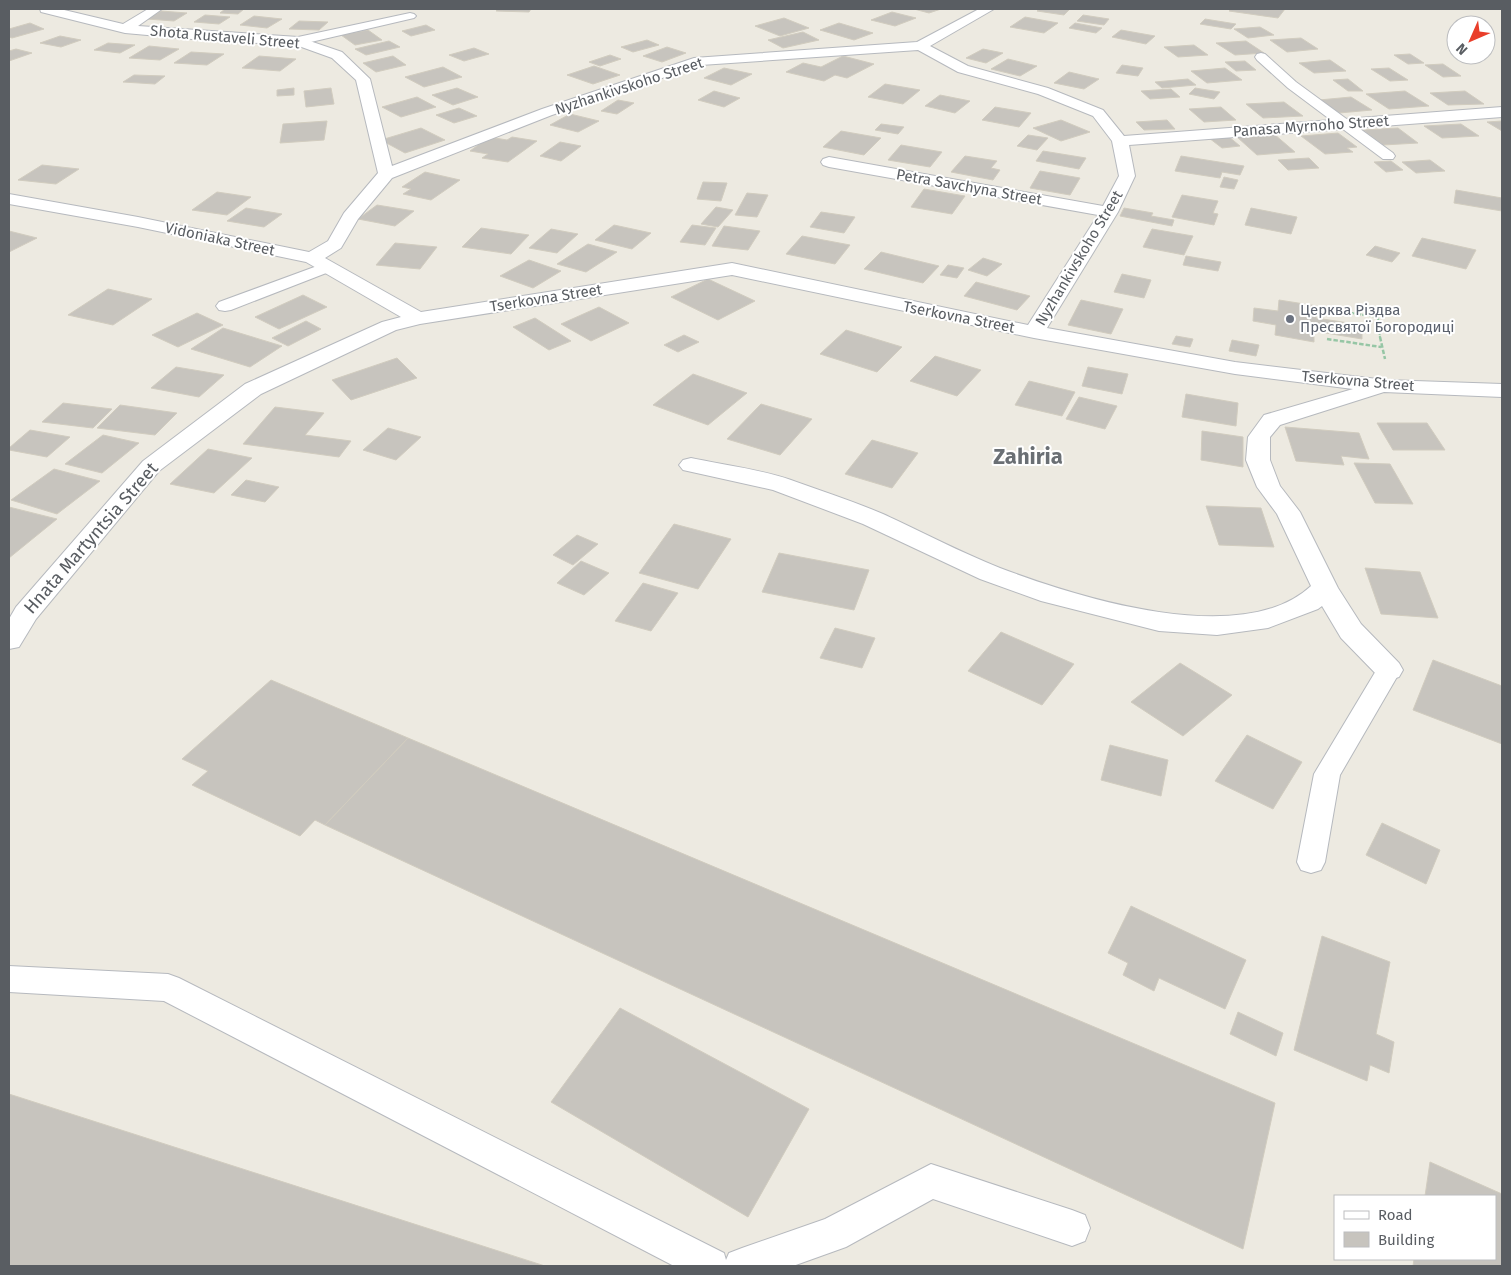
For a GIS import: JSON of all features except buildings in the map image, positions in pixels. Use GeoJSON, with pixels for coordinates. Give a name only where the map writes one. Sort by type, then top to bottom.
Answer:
{"type":"FeatureCollection","features":[{"type":"Feature","properties":{"kind":"street","name":"Shota Rustaveli Street"},"geometry":{"type":"LineString","coordinates":[[46,9],[125,29],[212,37],[298,41],[337,55],[363,79],[386,174]]}},
{"type":"Feature","properties":{"kind":"street"},"geometry":{"type":"LineString","coordinates":[[125,29],[156,9]]}},
{"type":"Feature","properties":{"kind":"street","name":"Nyzhankivskoho Street"},"geometry":{"type":"LineString","coordinates":[[386,174],[547,112],[699,61],[920,46],[988,9]]}},
{"type":"Feature","properties":{"kind":"street","name":"Nyzhankivskoho Street"},"geometry":{"type":"LineString","coordinates":[[920,46],[963,69],[1043,91],[1098,113],[1120,141],[1127,176],[1109,212],[1034,332]]}},
{"type":"Feature","properties":{"kind":"street","name":"Panasa Myrnoho Street"},"geometry":{"type":"LineString","coordinates":[[1120,141],[1502,112]]}},
{"type":"Feature","properties":{"kind":"street","name":"Petra Savchyna Street"},"geometry":{"type":"LineString","coordinates":[[829,162],[1109,212]]}},
{"type":"Feature","properties":{"kind":"street"},"geometry":{"type":"LineString","coordinates":[[320,263],[335,244],[350,218],[386,174]]}},
{"type":"Feature","properties":{"kind":"street","name":"Vidoniaka Street"},"geometry":{"type":"LineString","coordinates":[[9,199],[138,222],[320,263],[418,318]]}},
{"type":"Feature","properties":{"kind":"street","name":"Tserkovna Street"},"geometry":{"type":"LineString","coordinates":[[418,318],[732,269],[1034,332],[1235,368],[1392,386],[1502,390]]}},
{"type":"Feature","properties":{"kind":"street","name":"Hnata Martyntsia Street"},"geometry":{"type":"LineString","coordinates":[[9,640],[17,613],[151,466],[253,389],[389,326],[418,318]]}},
{"type":"Feature","properties":{"kind":"street"},"geometry":{"type":"LineString","coordinates":[[1389,670],[1351,631],[1324,588],[1300,534],[1288,512],[1269,487],[1258,460],[1259,437],[1272,420],[1392,386]]}},
{"type":"Feature","properties":{"kind":"street"},"geometry":{"type":"LineString","coordinates":[[691,465],[780,484],[872,519],[989,573],[1050,594],[1159,622],[1217,626],[1268,619],[1309,603],[1324,588]]}},
{"type":"Feature","properties":{"kind":"lane"},"geometry":{"type":"LineString","coordinates":[[298,41],[410,16]]}},
{"type":"Feature","properties":{"kind":"lane"},"geometry":{"type":"LineString","coordinates":[[1261,57],[1292,85],[1388,156]]}},
{"type":"Feature","properties":{"kind":"lane"},"geometry":{"type":"LineString","coordinates":[[225,306],[320,263]]}},
{"type":"Feature","properties":{"kind":"lane"},"geometry":{"type":"LineString","coordinates":[[1311,862],[1326,774],[1389,670]]}},
{"type":"Feature","properties":{"kind":"lane"},"geometry":{"type":"LineString","coordinates":[[9,979],[168,988],[711,1266]]}},
{"type":"Feature","properties":{"kind":"lane"},"geometry":{"type":"LineString","coordinates":[[742,1266],[833,1234],[932,1181],[1072,1228]]}},
{"type":"Feature","properties":{"kind":"path"},"geometry":{"type":"LineString","coordinates":[[1331,310],[1378,317],[1381,347],[1392,386]]}},
{"type":"Feature","properties":{"kind":"path"},"geometry":{"type":"LineString","coordinates":[[1327,339],[1381,347]]}},
{"type":"Feature","properties":{"kind":"place","name":"Церква Різдва Пресвятої Богородиці"},"geometry":{"type":"Point","coordinates":[1290,319]}},
{"type":"Feature","properties":{"kind":"district","name":"Zahiria"},"geometry":{"type":"Point","coordinates":[1028,456]}}]}
